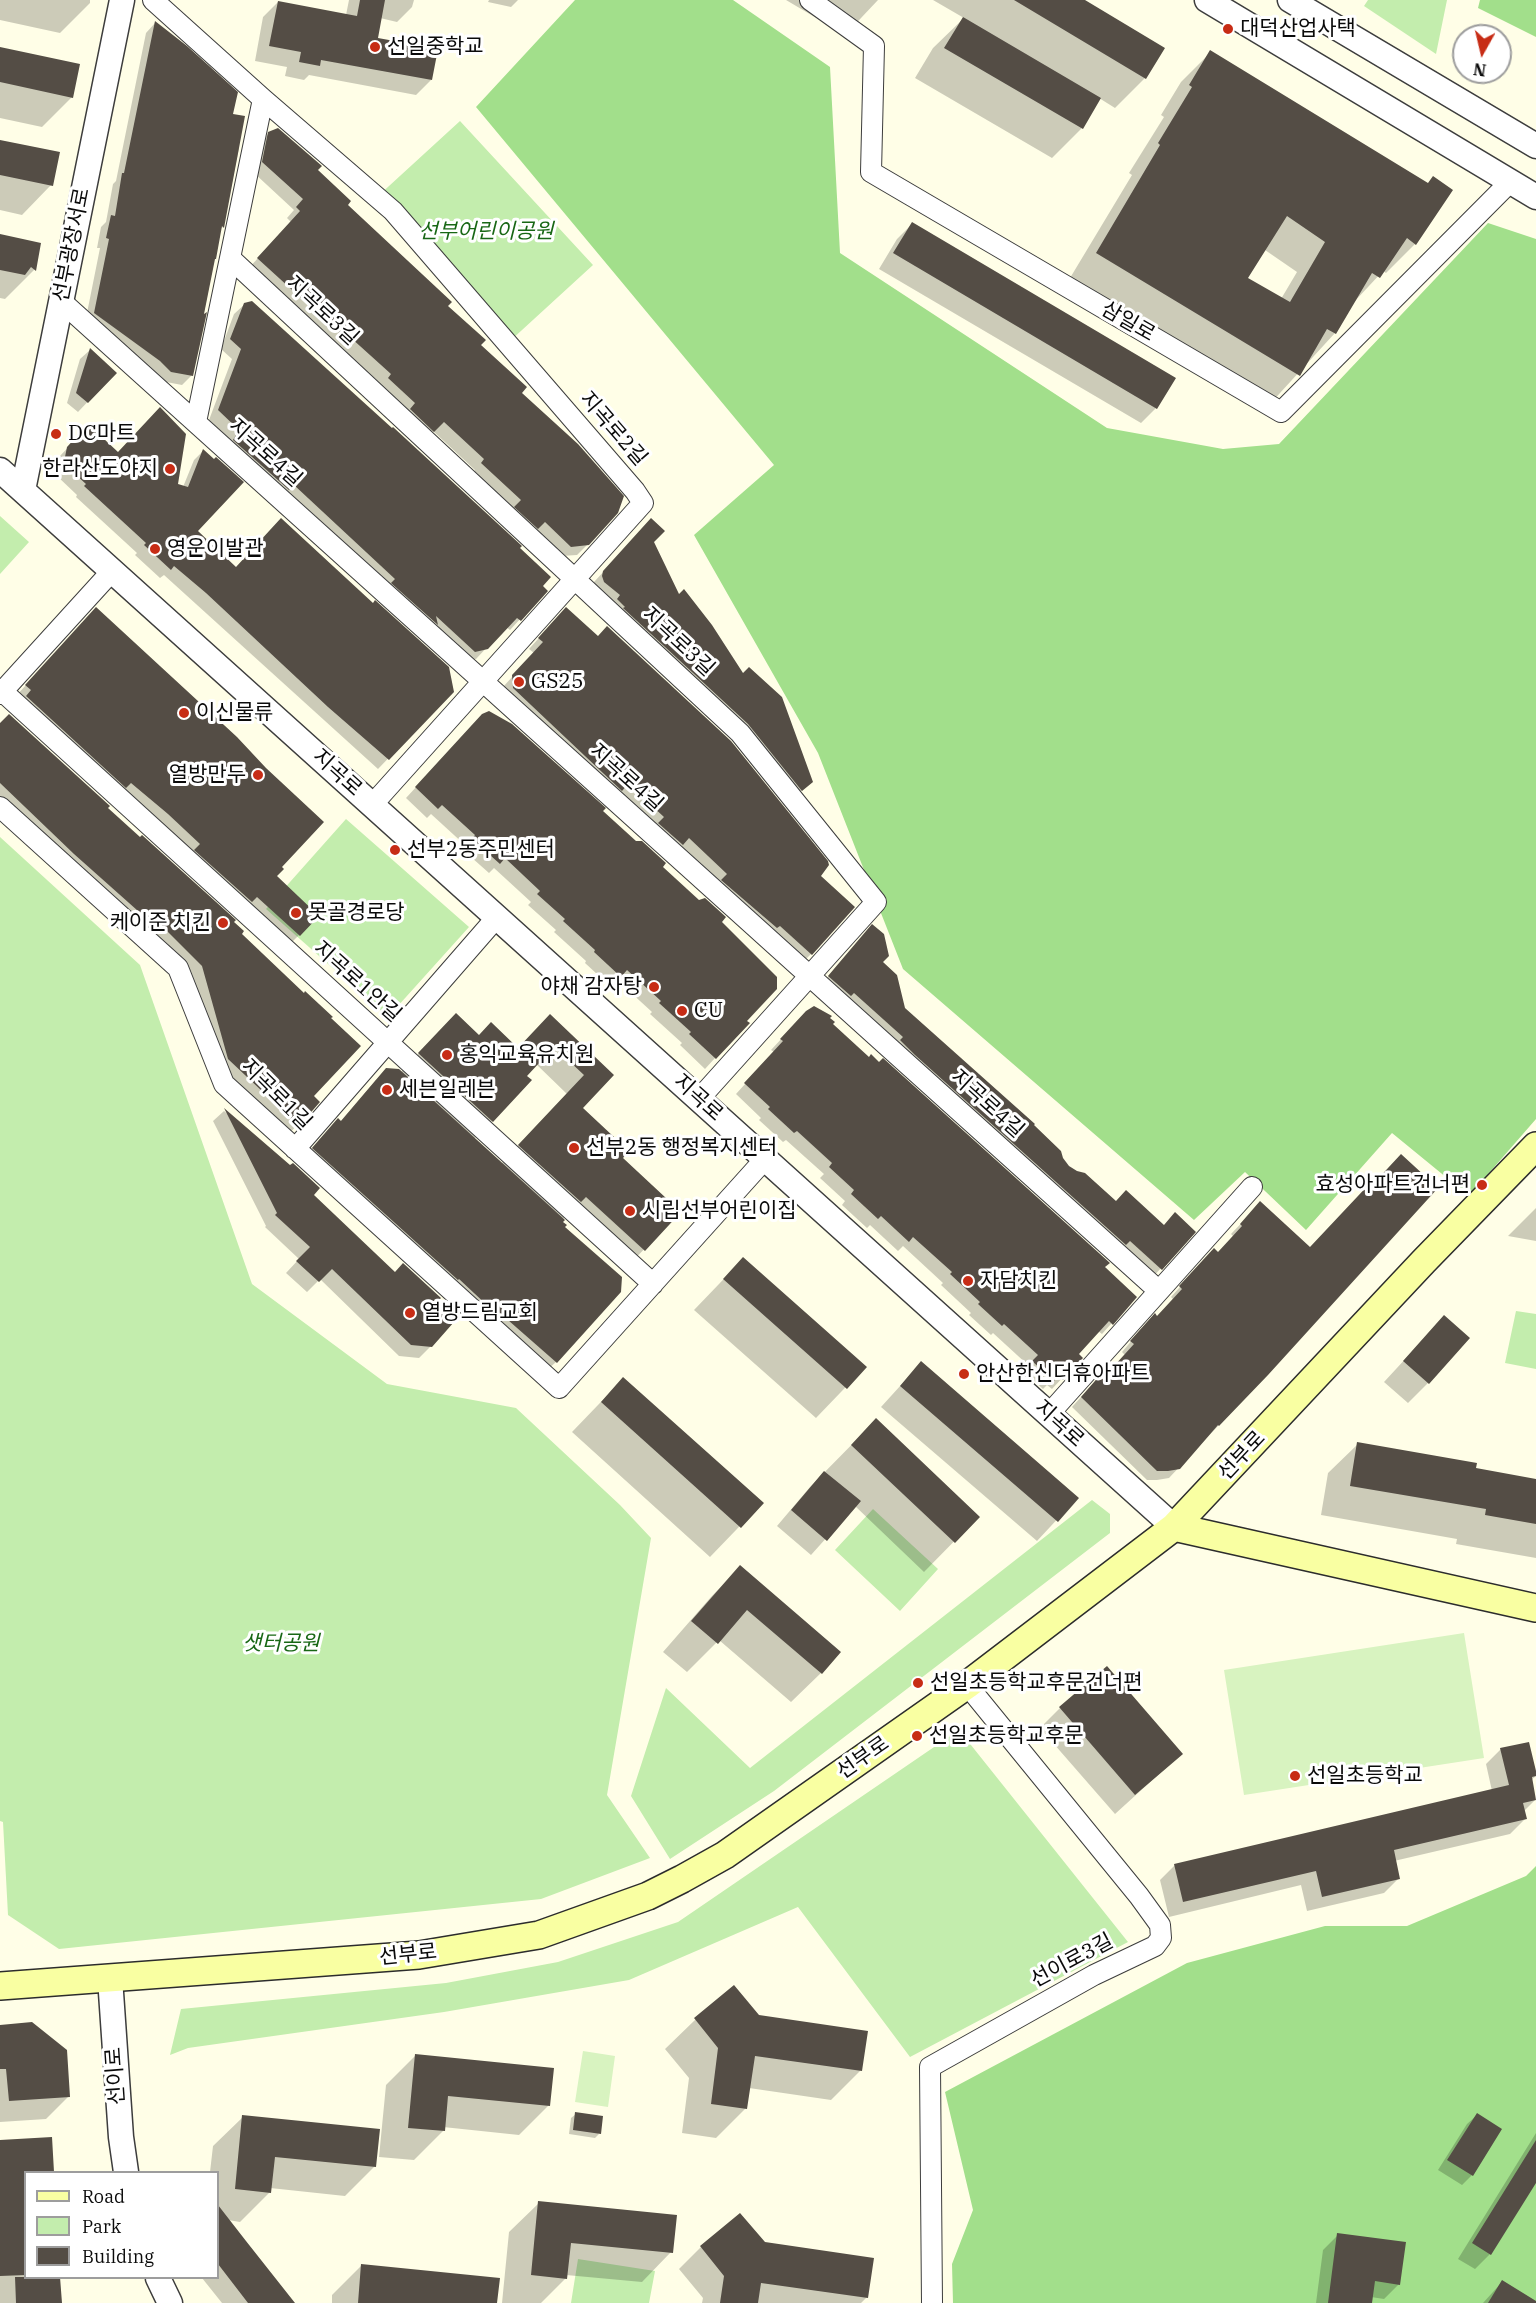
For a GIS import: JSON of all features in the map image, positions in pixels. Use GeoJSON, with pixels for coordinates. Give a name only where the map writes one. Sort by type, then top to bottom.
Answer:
{"type":"FeatureCollection","features":[{"type":"Feature","properties":{"kind":"main road","name":"선부로"},"geometry":{"type":"LineString","coordinates":[[0,1986],[418,1955],[539,1935],[648,1896],[725,1855],[967,1685],[1174,1527],[1424,1261],[1536,1146]]}},
{"type":"Feature","properties":{"kind":"main road","name":"지곡로"},"geometry":{"type":"LineString","coordinates":[[1174,1527],[1536,1608]]}},
{"type":"Feature","properties":{"kind":"street","name":"선부광장서로"},"geometry":{"type":"LineString","coordinates":[[22,490],[122,0]]}},
{"type":"Feature","properties":{"kind":"street","name":"지곡로2길"},"geometry":{"type":"LineString","coordinates":[[153,0],[393,211],[635,491],[643,504],[372,805]]}},
{"type":"Feature","properties":{"kind":"street","name":"삼일로"},"geometry":{"type":"LineString","coordinates":[[810,0],[874,46],[871,172],[1281,412],[1510,182]]}},
{"type":"Feature","properties":{"kind":"street"},"geometry":{"type":"LineString","coordinates":[[1207,0],[1536,197]]}},
{"type":"Feature","properties":{"kind":"street"},"geometry":{"type":"LineString","coordinates":[[1290,0],[1536,146]]}},
{"type":"Feature","properties":{"kind":"street"},"geometry":{"type":"LineString","coordinates":[[196,422],[263,99]]}},
{"type":"Feature","properties":{"kind":"street","name":"지곡로3길"},"geometry":{"type":"LineString","coordinates":[[230,258],[740,734],[876,902],[699,1099]]}},
{"type":"Feature","properties":{"kind":"street","name":"지곡로4길"},"geometry":{"type":"LineString","coordinates":[[61,301],[1159,1291]]}},
{"type":"Feature","properties":{"kind":"street","name":"지곡로"},"geometry":{"type":"LineString","coordinates":[[0,470],[1174,1527]]}},
{"type":"Feature","properties":{"kind":"street"},"geometry":{"type":"LineString","coordinates":[[1,693],[112,570]]}},
{"type":"Feature","properties":{"kind":"street","name":"지곡로1안길"},"geometry":{"type":"LineString","coordinates":[[1,693],[653,1284]]}},
{"type":"Feature","properties":{"kind":"street","name":"지곡로1길"},"geometry":{"type":"LineString","coordinates":[[0,807],[178,968],[224,1084],[559,1388],[653,1284]]}},
{"type":"Feature","properties":{"kind":"street"},"geometry":{"type":"LineString","coordinates":[[295,1149],[496,917]]}},
{"type":"Feature","properties":{"kind":"street"},"geometry":{"type":"LineString","coordinates":[[653,1284],[765,1159]]}},
{"type":"Feature","properties":{"kind":"street"},"geometry":{"type":"LineString","coordinates":[[1049,1414],[1252,1187]]}},
{"type":"Feature","properties":{"kind":"street","name":"선이로3길"},"geometry":{"type":"LineString","coordinates":[[932,2303],[930,2067],[1094,1976],[1155,1946],[1161,1938],[1160,1925],[1139,1896],[967,1685]]}},
{"type":"Feature","properties":{"kind":"street","name":"선이로"},"geometry":{"type":"LineString","coordinates":[[110,1978],[121,2137],[126,2171]]}},
{"type":"Feature","properties":{"kind":"street"},"geometry":{"type":"LineString","coordinates":[[159,2279],[170,2303]]}},
{"type":"Feature","properties":{"kind":"green space"},"geometry":{"type":"Polygon","coordinates":[[[575,0],[733,0],[830,67],[840,253],[1107,428],[1223,449],[1279,444],[1488,223],[1536,239],[1536,1119],[1469,1196],[1392,1133],[1306,1230],[1245,1172],[1194,1220],[903,969],[818,753],[694,535],[774,465],[476,107],[575,0]]]}},
{"type":"Feature","properties":{"kind":"green space"},"geometry":{"type":"Polygon","coordinates":[[[1368,0],[1447,0],[1436,54],[1364,6],[1368,0]]]}},
{"type":"Feature","properties":{"kind":"green space"},"geometry":{"type":"Polygon","coordinates":[[[1480,0],[1536,0],[1536,37],[1512,24],[1478,8],[1480,0]]]}},
{"type":"Feature","properties":{"kind":"green space","name":"선부어린이공원"},"geometry":{"type":"Polygon","coordinates":[[[460,121],[593,265],[510,341],[377,197],[460,121]]]}},
{"type":"Feature","properties":{"kind":"green space"},"geometry":{"type":"Polygon","coordinates":[[[0,516],[29,542],[0,574],[0,516]]]}},
{"type":"Feature","properties":{"kind":"green space"},"geometry":{"type":"Polygon","coordinates":[[[346,819],[469,927],[388,1017],[266,909],[346,819]]]}},
{"type":"Feature","properties":{"kind":"green space","name":"샛터공원"},"geometry":{"type":"Polygon","coordinates":[[[0,837],[140,965],[252,1284],[387,1384],[516,1408],[620,1505],[651,1538],[607,1795],[650,1858],[541,1899],[59,1949],[8,1915],[3,1822],[0,1821],[0,837]]]}},
{"type":"Feature","properties":{"kind":"green space"},"geometry":{"type":"Polygon","coordinates":[[[1516,1311],[1536,1314],[1536,1369],[1505,1363],[1516,1311]]]}},
{"type":"Feature","properties":{"kind":"green space"},"geometry":{"type":"Polygon","coordinates":[[[1092,1500],[1110,1514],[1110,1533],[774,1791],[670,1859],[631,1796],[666,1688],[750,1768],[1092,1500]]]}},
{"type":"Feature","properties":{"kind":"green space"},"geometry":{"type":"Polygon","coordinates":[[[873,1509],[938,1569],[900,1611],[835,1550],[873,1509]]]}},
{"type":"Feature","properties":{"kind":"green space"},"geometry":{"type":"Polygon","coordinates":[[[1464,1633],[1484,1758],[1244,1795],[1224,1670],[1464,1633]]]}},
{"type":"Feature","properties":{"kind":"green space"},"geometry":{"type":"Polygon","coordinates":[[[959,1730],[1128,1942],[910,2057],[798,1907],[629,1980],[444,2012],[188,2048],[170,2055],[181,2009],[446,1983],[558,1962],[678,1922],[959,1730]]]}},
{"type":"Feature","properties":{"kind":"green space"},"geometry":{"type":"Polygon","coordinates":[[[1536,1866],[1536,2303],[953,2303],[952,2264],[973,2210],[945,2092],[1187,1963],[1325,1926],[1407,1926],[1526,1876],[1536,1866]]]}},
{"type":"Feature","properties":{"kind":"green space"},"geometry":{"type":"Polygon","coordinates":[[[583,2051],[615,2056],[608,2107],[575,2102],[583,2051]]]}},
{"type":"Feature","properties":{"kind":"green space"},"geometry":{"type":"Polygon","coordinates":[[[578,2259],[655,2271],[649,2303],[571,2303],[578,2259]]]}},
{"type":"Feature","properties":{"kind":"building"},"geometry":{"type":"Polygon","coordinates":[[[360,0],[385,0],[378,38],[438,49],[432,80],[321,60],[320,66],[299,62],[301,52],[269,46],[278,1],[357,16],[360,0]]]}},
{"type":"Feature","properties":{"kind":"building"},"geometry":{"type":"Polygon","coordinates":[[[1014,0],[1085,0],[1165,48],[1146,79],[1014,0]]]}},
{"type":"Feature","properties":{"kind":"building"},"geometry":{"type":"Polygon","coordinates":[[[963,17],[1101,98],[1083,129],[944,48],[963,17]]]}},
{"type":"Feature","properties":{"kind":"building"},"geometry":{"type":"Polygon","coordinates":[[[155,21],[187,46],[238,92],[233,114],[245,116],[193,376],[171,372],[160,361],[94,313],[109,239],[106,238],[111,215],[115,216],[155,21]]]}},
{"type":"Feature","properties":{"kind":"building"},"geometry":{"type":"Polygon","coordinates":[[[0,47],[80,64],[73,98],[0,82],[0,47]]]}},
{"type":"Feature","properties":{"kind":"building"},"geometry":{"type":"Polygon","coordinates":[[[1210,50],[1428,183],[1433,176],[1453,190],[1416,245],[1407,238],[1380,278],[1372,273],[1336,334],[1327,329],[1300,376],[1096,253],[1160,145],[1158,143],[1192,87],[1189,85],[1210,50]],[[1287,216],[1248,278],[1290,302],[1325,242],[1287,216]]]}},
{"type":"Feature","properties":{"kind":"building"},"geometry":{"type":"Polygon","coordinates":[[[278,128],[322,166],[318,170],[351,201],[348,205],[452,302],[448,306],[486,340],[481,345],[527,387],[522,393],[578,444],[624,496],[618,513],[589,545],[571,547],[545,522],[538,529],[514,507],[521,500],[481,463],[484,459],[444,422],[434,432],[410,409],[415,403],[388,378],[391,374],[350,337],[347,340],[257,258],[300,211],[296,207],[303,199],[262,162],[268,132],[278,128]]]}},
{"type":"Feature","properties":{"kind":"building"},"geometry":{"type":"Polygon","coordinates":[[[0,140],[60,152],[53,186],[0,175],[0,140]]]}},
{"type":"Feature","properties":{"kind":"building"},"geometry":{"type":"Polygon","coordinates":[[[912,222],[1176,378],[1157,409],[893,253],[912,222]]]}},
{"type":"Feature","properties":{"kind":"building"},"geometry":{"type":"Polygon","coordinates":[[[0,234],[41,243],[36,271],[31,267],[25,275],[0,270],[0,234]]]}},
{"type":"Feature","properties":{"kind":"building"},"geometry":{"type":"Polygon","coordinates":[[[252,301],[522,546],[520,548],[551,577],[543,586],[548,591],[521,621],[517,618],[488,649],[475,652],[436,616],[438,625],[391,583],[395,579],[294,485],[289,490],[233,440],[239,430],[218,410],[241,349],[230,339],[244,303],[252,301]]]}},
{"type":"Feature","properties":{"kind":"building"},"geometry":{"type":"Polygon","coordinates":[[[90,348],[117,373],[88,403],[76,393],[90,348]]]}},
{"type":"Feature","properties":{"kind":"building"},"geometry":{"type":"Polygon","coordinates":[[[160,407],[186,434],[178,484],[188,487],[203,449],[214,459],[216,457],[244,482],[198,531],[236,567],[281,518],[373,603],[375,600],[449,667],[454,692],[389,760],[328,707],[206,593],[174,566],[171,570],[66,466],[67,447],[88,424],[118,452],[160,407]]]}},
{"type":"Feature","properties":{"kind":"building"},"geometry":{"type":"Polygon","coordinates":[[[651,518],[665,531],[654,542],[679,594],[684,589],[712,625],[743,673],[749,667],[782,697],[813,782],[802,791],[748,724],[623,608],[625,607],[617,599],[620,595],[604,582],[603,571],[651,518]]]}},
{"type":"Feature","properties":{"kind":"building"},"geometry":{"type":"Polygon","coordinates":[[[96,607],[237,737],[266,768],[324,822],[282,867],[284,869],[277,876],[319,916],[300,936],[257,897],[252,902],[194,850],[200,844],[168,814],[131,783],[126,788],[26,696],[31,690],[25,685],[96,607]]]}},
{"type":"Feature","properties":{"kind":"building"},"geometry":{"type":"Polygon","coordinates":[[[566,607],[598,636],[607,626],[731,741],[828,861],[829,865],[821,876],[855,907],[812,955],[780,926],[777,928],[721,880],[727,874],[689,838],[683,845],[658,823],[664,817],[628,784],[622,791],[513,688],[512,675],[543,642],[538,638],[566,607]]]}},
{"type":"Feature","properties":{"kind":"building"},"geometry":{"type":"Polygon","coordinates":[[[489,711],[512,724],[606,808],[603,811],[636,841],[642,841],[666,863],[663,867],[699,900],[705,898],[726,917],[722,922],[777,977],[777,989],[747,1021],[750,1023],[716,1059],[659,1003],[661,1001],[627,970],[621,977],[594,952],[595,950],[563,921],[565,919],[537,894],[540,891],[505,858],[500,864],[472,839],[475,835],[442,805],[438,809],[415,787],[482,714],[489,711]]]}},
{"type":"Feature","properties":{"kind":"building"},"geometry":{"type":"Polygon","coordinates":[[[9,714],[110,806],[108,808],[140,837],[142,835],[236,920],[234,922],[244,931],[242,934],[304,993],[305,991],[333,1017],[331,1018],[361,1046],[314,1096],[320,1102],[299,1126],[228,1059],[202,966],[151,915],[147,919],[74,854],[0,783],[0,723],[9,714]]]}},
{"type":"Feature","properties":{"kind":"building"},"geometry":{"type":"Polygon","coordinates":[[[872,924],[884,934],[889,956],[883,962],[897,975],[905,1008],[1035,1124],[1061,1151],[1069,1166],[1085,1173],[1116,1201],[1126,1190],[1164,1225],[1175,1212],[1196,1232],[1162,1270],[1130,1241],[1126,1245],[915,1055],[900,1040],[903,1037],[854,993],[851,996],[828,976],[872,924]]]}},
{"type":"Feature","properties":{"kind":"building"},"geometry":{"type":"Polygon","coordinates":[[[814,1006],[832,1016],[830,1018],[835,1022],[833,1024],[869,1057],[871,1054],[879,1062],[883,1058],[1110,1263],[1105,1267],[1137,1297],[1113,1325],[1109,1321],[1079,1354],[1083,1358],[1063,1380],[1058,1376],[1054,1381],[1032,1361],[1038,1355],[978,1304],[980,1302],[950,1274],[952,1272],[913,1237],[909,1242],[881,1216],[878,1219],[851,1194],[854,1190],[829,1167],[832,1163],[797,1131],[794,1133],[744,1083],[783,1041],[780,1039],[806,1011],[814,1006]]]}},
{"type":"Feature","properties":{"kind":"building"},"geometry":{"type":"Polygon","coordinates":[[[456,1013],[479,1035],[491,1022],[518,1048],[550,1014],[614,1075],[583,1108],[629,1151],[623,1158],[681,1212],[645,1251],[586,1197],[581,1202],[518,1145],[584,1075],[554,1047],[527,1076],[532,1080],[493,1122],[418,1053],[456,1013]]]}},
{"type":"Feature","properties":{"kind":"building"},"geometry":{"type":"Polygon","coordinates":[[[386,1068],[399,1069],[565,1220],[563,1222],[567,1225],[565,1227],[622,1277],[621,1292],[557,1363],[492,1306],[490,1308],[458,1280],[312,1148],[338,1118],[341,1121],[386,1068]]]}},
{"type":"Feature","properties":{"kind":"building"},"geometry":{"type":"Polygon","coordinates":[[[224,1108],[290,1165],[293,1163],[320,1188],[314,1195],[395,1272],[403,1263],[441,1298],[435,1304],[454,1322],[432,1347],[411,1345],[332,1269],[319,1282],[296,1261],[310,1247],[275,1215],[277,1213],[224,1108]]]}},
{"type":"Feature","properties":{"kind":"building"},"geometry":{"type":"Polygon","coordinates":[[[1401,1154],[1438,1188],[1180,1469],[1157,1471],[1081,1397],[1101,1374],[1104,1377],[1134,1344],[1130,1341],[1155,1313],[1157,1316],[1182,1289],[1179,1286],[1214,1248],[1218,1252],[1242,1226],[1240,1224],[1260,1201],[1310,1247],[1373,1180],[1375,1182],[1401,1154]]]}},
{"type":"Feature","properties":{"kind":"building"},"geometry":{"type":"Polygon","coordinates":[[[743,1257],[867,1367],[847,1389],[723,1279],[743,1257]]]}},
{"type":"Feature","properties":{"kind":"building"},"geometry":{"type":"Polygon","coordinates":[[[1444,1315],[1470,1338],[1429,1384],[1403,1361],[1444,1315]]]}},
{"type":"Feature","properties":{"kind":"building"},"geometry":{"type":"Polygon","coordinates":[[[921,1361],[1079,1498],[1058,1522],[900,1386],[921,1361]]]}},
{"type":"Feature","properties":{"kind":"building"},"geometry":{"type":"Polygon","coordinates":[[[623,1377],[764,1503],[741,1528],[601,1402],[623,1377]]]}},
{"type":"Feature","properties":{"kind":"building"},"geometry":{"type":"Polygon","coordinates":[[[876,1418],[980,1517],[955,1543],[851,1445],[876,1418]]]}},
{"type":"Feature","properties":{"kind":"building"},"geometry":{"type":"Polygon","coordinates":[[[1357,1442],[1477,1463],[1476,1468],[1536,1479],[1536,1524],[1485,1515],[1486,1509],[1350,1486],[1357,1442]]]}},
{"type":"Feature","properties":{"kind":"building"},"geometry":{"type":"Polygon","coordinates":[[[824,1471],[861,1501],[827,1541],[791,1510],[824,1471]]]}},
{"type":"Feature","properties":{"kind":"building"},"geometry":{"type":"Polygon","coordinates":[[[740,1565],[841,1652],[822,1674],[747,1610],[718,1644],[691,1621],[740,1565]]]}},
{"type":"Feature","properties":{"kind":"building"},"geometry":{"type":"Polygon","coordinates":[[[1107,1666],[1183,1754],[1135,1795],[1059,1707],[1107,1666]]]}},
{"type":"Feature","properties":{"kind":"building"},"geometry":{"type":"Polygon","coordinates":[[[1529,1742],[1536,1771],[1536,1776],[1532,1777],[1536,1800],[1523,1803],[1527,1819],[1394,1850],[1400,1879],[1322,1897],[1316,1871],[1183,1902],[1174,1864],[1509,1785],[1500,1748],[1529,1742]]]}},
{"type":"Feature","properties":{"kind":"building"},"geometry":{"type":"Polygon","coordinates":[[[734,1985],[759,2015],[868,2031],[862,2071],[755,2056],[747,2109],[711,2104],[718,2048],[694,2018],[734,1985]]]}},
{"type":"Feature","properties":{"kind":"building"},"geometry":{"type":"Polygon","coordinates":[[[32,2022],[67,2050],[70,2097],[9,2101],[6,2069],[0,2069],[0,2025],[32,2022]]]}},
{"type":"Feature","properties":{"kind":"building"},"geometry":{"type":"Polygon","coordinates":[[[415,2054],[554,2068],[550,2106],[448,2096],[445,2131],[408,2128],[415,2054]]]}},
{"type":"Feature","properties":{"kind":"building"},"geometry":{"type":"Polygon","coordinates":[[[575,2112],[603,2116],[601,2134],[573,2130],[575,2112]]]}},
{"type":"Feature","properties":{"kind":"building"},"geometry":{"type":"Polygon","coordinates":[[[1477,2113],[1502,2129],[1473,2176],[1447,2160],[1477,2113]]]}},
{"type":"Feature","properties":{"kind":"building"},"geometry":{"type":"Polygon","coordinates":[[[242,2115],[380,2129],[376,2167],[275,2157],[271,2193],[235,2189],[242,2115]]]}},
{"type":"Feature","properties":{"kind":"building"},"geometry":{"type":"Polygon","coordinates":[[[52,2137],[54,2171],[24,2171],[24,2275],[0,2276],[0,2140],[52,2137]]]}},
{"type":"Feature","properties":{"kind":"building"},"geometry":{"type":"Polygon","coordinates":[[[1536,2140],[1536,2183],[1491,2255],[1472,2243],[1536,2140]]]}},
{"type":"Feature","properties":{"kind":"building"},"geometry":{"type":"Polygon","coordinates":[[[538,2201],[677,2215],[673,2253],[571,2243],[567,2279],[531,2275],[538,2201]]]}},
{"type":"Feature","properties":{"kind":"building"},"geometry":{"type":"Polygon","coordinates":[[[219,2206],[295,2303],[248,2303],[219,2265],[219,2206]]]}},
{"type":"Feature","properties":{"kind":"building"},"geometry":{"type":"Polygon","coordinates":[[[740,2213],[765,2242],[874,2258],[868,2298],[761,2283],[758,2303],[720,2303],[724,2276],[700,2246],[740,2213]]]}},
{"type":"Feature","properties":{"kind":"building"},"geometry":{"type":"Polygon","coordinates":[[[1337,2233],[1406,2242],[1400,2285],[1375,2281],[1372,2303],[1328,2303],[1337,2233]]]}},
{"type":"Feature","properties":{"kind":"building"},"geometry":{"type":"Polygon","coordinates":[[[361,2264],[500,2278],[497,2303],[358,2303],[361,2264]]]}},
{"type":"Feature","properties":{"kind":"building"},"geometry":{"type":"Polygon","coordinates":[[[15,2277],[60,2279],[62,2303],[16,2303],[15,2277]]]}},
{"type":"Feature","properties":{"kind":"building"},"geometry":{"type":"Polygon","coordinates":[[[1502,2280],[1536,2301],[1536,2303],[1488,2303],[1502,2280]]]}},
{"type":"Feature","properties":{"kind":"place","name":"대덕산업사택"},"geometry":{"type":"Point","coordinates":[1228,29]}},
{"type":"Feature","properties":{"kind":"place","name":"선일중학교"},"geometry":{"type":"Point","coordinates":[375,47]}},
{"type":"Feature","properties":{"kind":"place","name":"DC마트"},"geometry":{"type":"Point","coordinates":[56,434]}},
{"type":"Feature","properties":{"kind":"place","name":"한라산도야지"},"geometry":{"type":"Point","coordinates":[170,469]}},
{"type":"Feature","properties":{"kind":"place","name":"영운이발관"},"geometry":{"type":"Point","coordinates":[155,549]}},
{"type":"Feature","properties":{"kind":"place","name":"GS25"},"geometry":{"type":"Point","coordinates":[519,682]}},
{"type":"Feature","properties":{"kind":"place","name":"이신물류"},"geometry":{"type":"Point","coordinates":[184,713]}},
{"type":"Feature","properties":{"kind":"place","name":"열방만두"},"geometry":{"type":"Point","coordinates":[258,775]}},
{"type":"Feature","properties":{"kind":"place","name":"선부2동주민센터"},"geometry":{"type":"Point","coordinates":[395,850]}},
{"type":"Feature","properties":{"kind":"place","name":"못골경로당"},"geometry":{"type":"Point","coordinates":[296,913]}},
{"type":"Feature","properties":{"kind":"place","name":"케이준 치킨"},"geometry":{"type":"Point","coordinates":[223,923]}},
{"type":"Feature","properties":{"kind":"place","name":"야채 감자탕"},"geometry":{"type":"Point","coordinates":[654,987]}},
{"type":"Feature","properties":{"kind":"place","name":"CU"},"geometry":{"type":"Point","coordinates":[682,1011]}},
{"type":"Feature","properties":{"kind":"place","name":"홍익교육유치원"},"geometry":{"type":"Point","coordinates":[447,1055]}},
{"type":"Feature","properties":{"kind":"place","name":"세븐일레븐"},"geometry":{"type":"Point","coordinates":[387,1090]}},
{"type":"Feature","properties":{"kind":"place","name":"선부2동 행정복지센터"},"geometry":{"type":"Point","coordinates":[574,1148]}},
{"type":"Feature","properties":{"kind":"place","name":"효성아파트건너편"},"geometry":{"type":"Point","coordinates":[1482,1185]}},
{"type":"Feature","properties":{"kind":"place","name":"시립선부어린이집"},"geometry":{"type":"Point","coordinates":[630,1211]}},
{"type":"Feature","properties":{"kind":"place","name":"자담치킨"},"geometry":{"type":"Point","coordinates":[968,1281]}},
{"type":"Feature","properties":{"kind":"place","name":"열방드림교회"},"geometry":{"type":"Point","coordinates":[410,1313]}},
{"type":"Feature","properties":{"kind":"place","name":"안산한신더휴아파트"},"geometry":{"type":"Point","coordinates":[964,1374]}},
{"type":"Feature","properties":{"kind":"place","name":"선일초등학교후문건너편"},"geometry":{"type":"Point","coordinates":[918,1683]}},
{"type":"Feature","properties":{"kind":"place","name":"선일초등학교후문"},"geometry":{"type":"Point","coordinates":[917,1736]}},
{"type":"Feature","properties":{"kind":"place","name":"선일초등학교"},"geometry":{"type":"Point","coordinates":[1295,1776]}}]}
